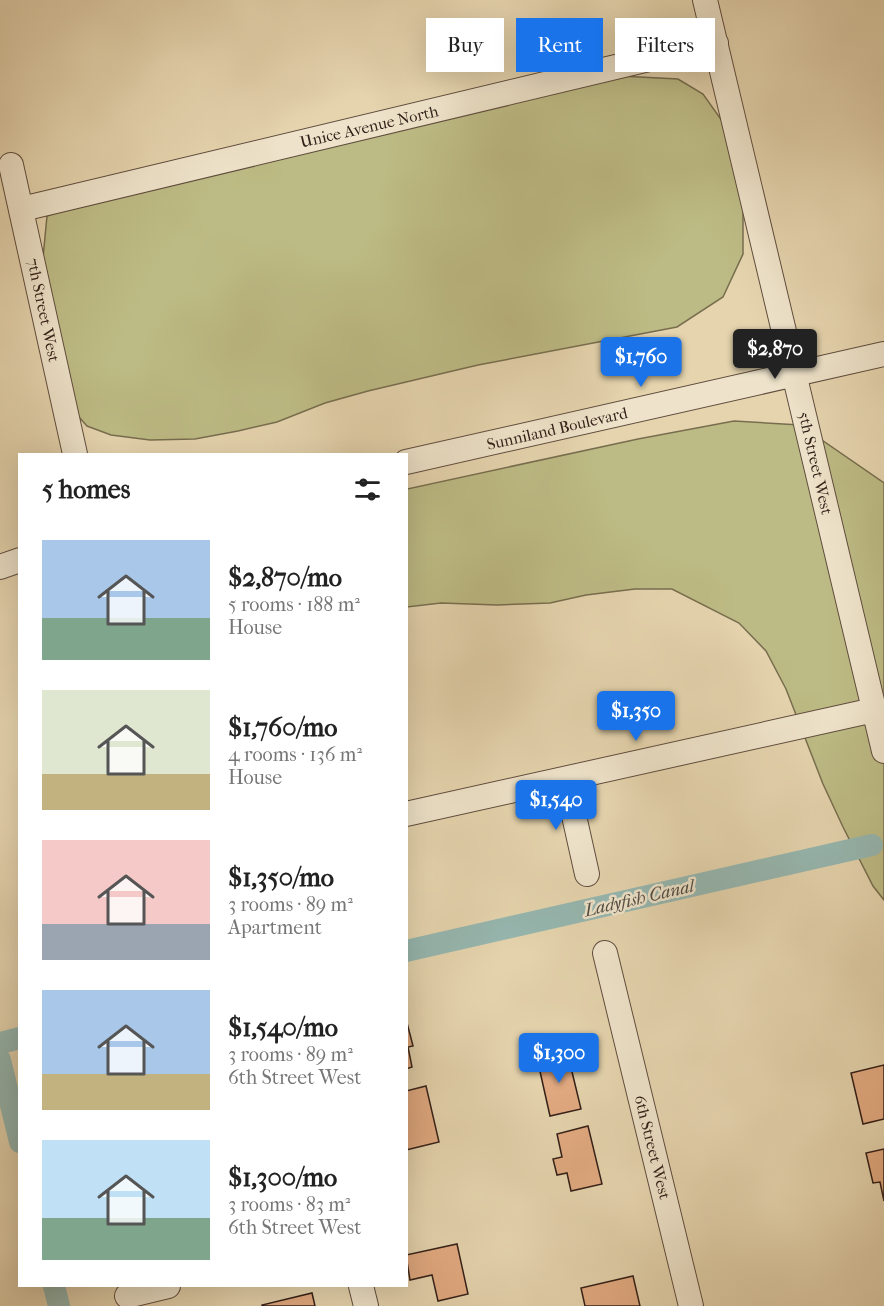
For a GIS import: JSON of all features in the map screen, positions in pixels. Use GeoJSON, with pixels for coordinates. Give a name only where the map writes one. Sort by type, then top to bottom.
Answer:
{"type":"FeatureCollection","features":[{"type":"Feature","properties":{"kind":"street","name":"5th Street West"},"geometry":{"type":"LineString","coordinates":[[705,0],[884,751]]}},
{"type":"Feature","properties":{"kind":"street","name":"Unice Avenue North"},"geometry":{"type":"LineString","coordinates":[[22,209],[716,43]]}},
{"type":"Feature","properties":{"kind":"street","name":"7th Street West"},"geometry":{"type":"LineString","coordinates":[[11,165],[75,453]]}},
{"type":"Feature","properties":{"kind":"street","name":"Sunniland Boulevard"},"geometry":{"type":"LineString","coordinates":[[408,462],[884,354]]}},
{"type":"Feature","properties":{"kind":"street"},"geometry":{"type":"LineString","coordinates":[[0,567],[18,561]]}},
{"type":"Feature","properties":{"kind":"street"},"geometry":{"type":"LineString","coordinates":[[408,814],[874,711]]}},
{"type":"Feature","properties":{"kind":"street"},"geometry":{"type":"LineString","coordinates":[[566,780],[587,874]]}},
{"type":"Feature","properties":{"kind":"street","name":"6th Street West"},"geometry":{"type":"LineString","coordinates":[[605,953],[691,1306]]}},
{"type":"Feature","properties":{"kind":"street"},"geometry":{"type":"LineString","coordinates":[[128,1296],[164,1287]]}},
{"type":"Feature","properties":{"kind":"street"},"geometry":{"type":"LineString","coordinates":[[361,1287],[366,1306]]}},
{"type":"Feature","properties":{"kind":"shaded area"},"geometry":{"type":"Polygon","coordinates":[[[620,76],[678,79],[703,94],[725,125],[743,194],[743,254],[723,297],[677,327],[478,365],[325,403],[277,422],[195,439],[150,440],[111,435],[87,426],[71,408],[40,289],[47,216],[89,201],[620,76]]]}},
{"type":"Feature","properties":{"kind":"shaded area"},"geometry":{"type":"Polygon","coordinates":[[[734,421],[800,425],[884,483],[884,900],[873,886],[823,784],[786,689],[766,651],[739,623],[672,589],[635,589],[586,595],[550,603],[497,605],[441,603],[408,607],[408,489],[638,439],[734,421]]]}},
{"type":"Feature","properties":{"kind":"building"},"geometry":{"type":"Polygon","coordinates":[[[408,1027],[413,1046],[408,1047],[408,1027]]]}},
{"type":"Feature","properties":{"kind":"building"},"geometry":{"type":"Polygon","coordinates":[[[408,1047],[412,1067],[408,1068],[408,1047]]]}},
{"type":"Feature","properties":{"kind":"building"},"geometry":{"type":"Polygon","coordinates":[[[567,1051],[581,1109],[550,1116],[537,1058],[567,1051]]]}},
{"type":"Feature","properties":{"kind":"building"},"geometry":{"type":"Polygon","coordinates":[[[884,1065],[884,1119],[863,1124],[851,1073],[884,1065]]]}},
{"type":"Feature","properties":{"kind":"building"},"geometry":{"type":"Polygon","coordinates":[[[426,1086],[439,1142],[408,1150],[408,1090],[426,1086]]]}},
{"type":"Feature","properties":{"kind":"building"},"geometry":{"type":"Polygon","coordinates":[[[588,1126],[602,1184],[571,1191],[567,1173],[557,1175],[553,1159],[562,1157],[557,1134],[588,1126]]]}},
{"type":"Feature","properties":{"kind":"building"},"geometry":{"type":"Polygon","coordinates":[[[884,1149],[884,1201],[880,1182],[873,1183],[866,1153],[884,1149]]]}},
{"type":"Feature","properties":{"kind":"building"},"geometry":{"type":"Polygon","coordinates":[[[457,1244],[468,1294],[438,1301],[432,1275],[410,1280],[408,1255],[457,1244]]]}},
{"type":"Feature","properties":{"kind":"building"},"geometry":{"type":"Polygon","coordinates":[[[633,1276],[640,1306],[585,1306],[581,1288],[633,1276]]]}},
{"type":"Feature","properties":{"kind":"building"},"geometry":{"type":"Polygon","coordinates":[[[312,1293],[315,1306],[262,1306],[262,1305],[312,1293]]]}},
{"type":"Feature","properties":{"kind":"waterway","name":"Ladyfish Canal"},"geometry":{"type":"LineString","coordinates":[[408,951],[872,845]]}},
{"type":"Feature","properties":{"kind":"waterway","name":"Ladyfish Canal"},"geometry":{"type":"LineString","coordinates":[[0,1043],[18,1038]]}},
{"type":"Feature","properties":{"kind":"waterway"},"geometry":{"type":"LineString","coordinates":[[0,1060],[18,1134]]}},
{"type":"Feature","properties":{"kind":"waterway"},"geometry":{"type":"LineString","coordinates":[[54,1287],[59,1306]]}}]}
